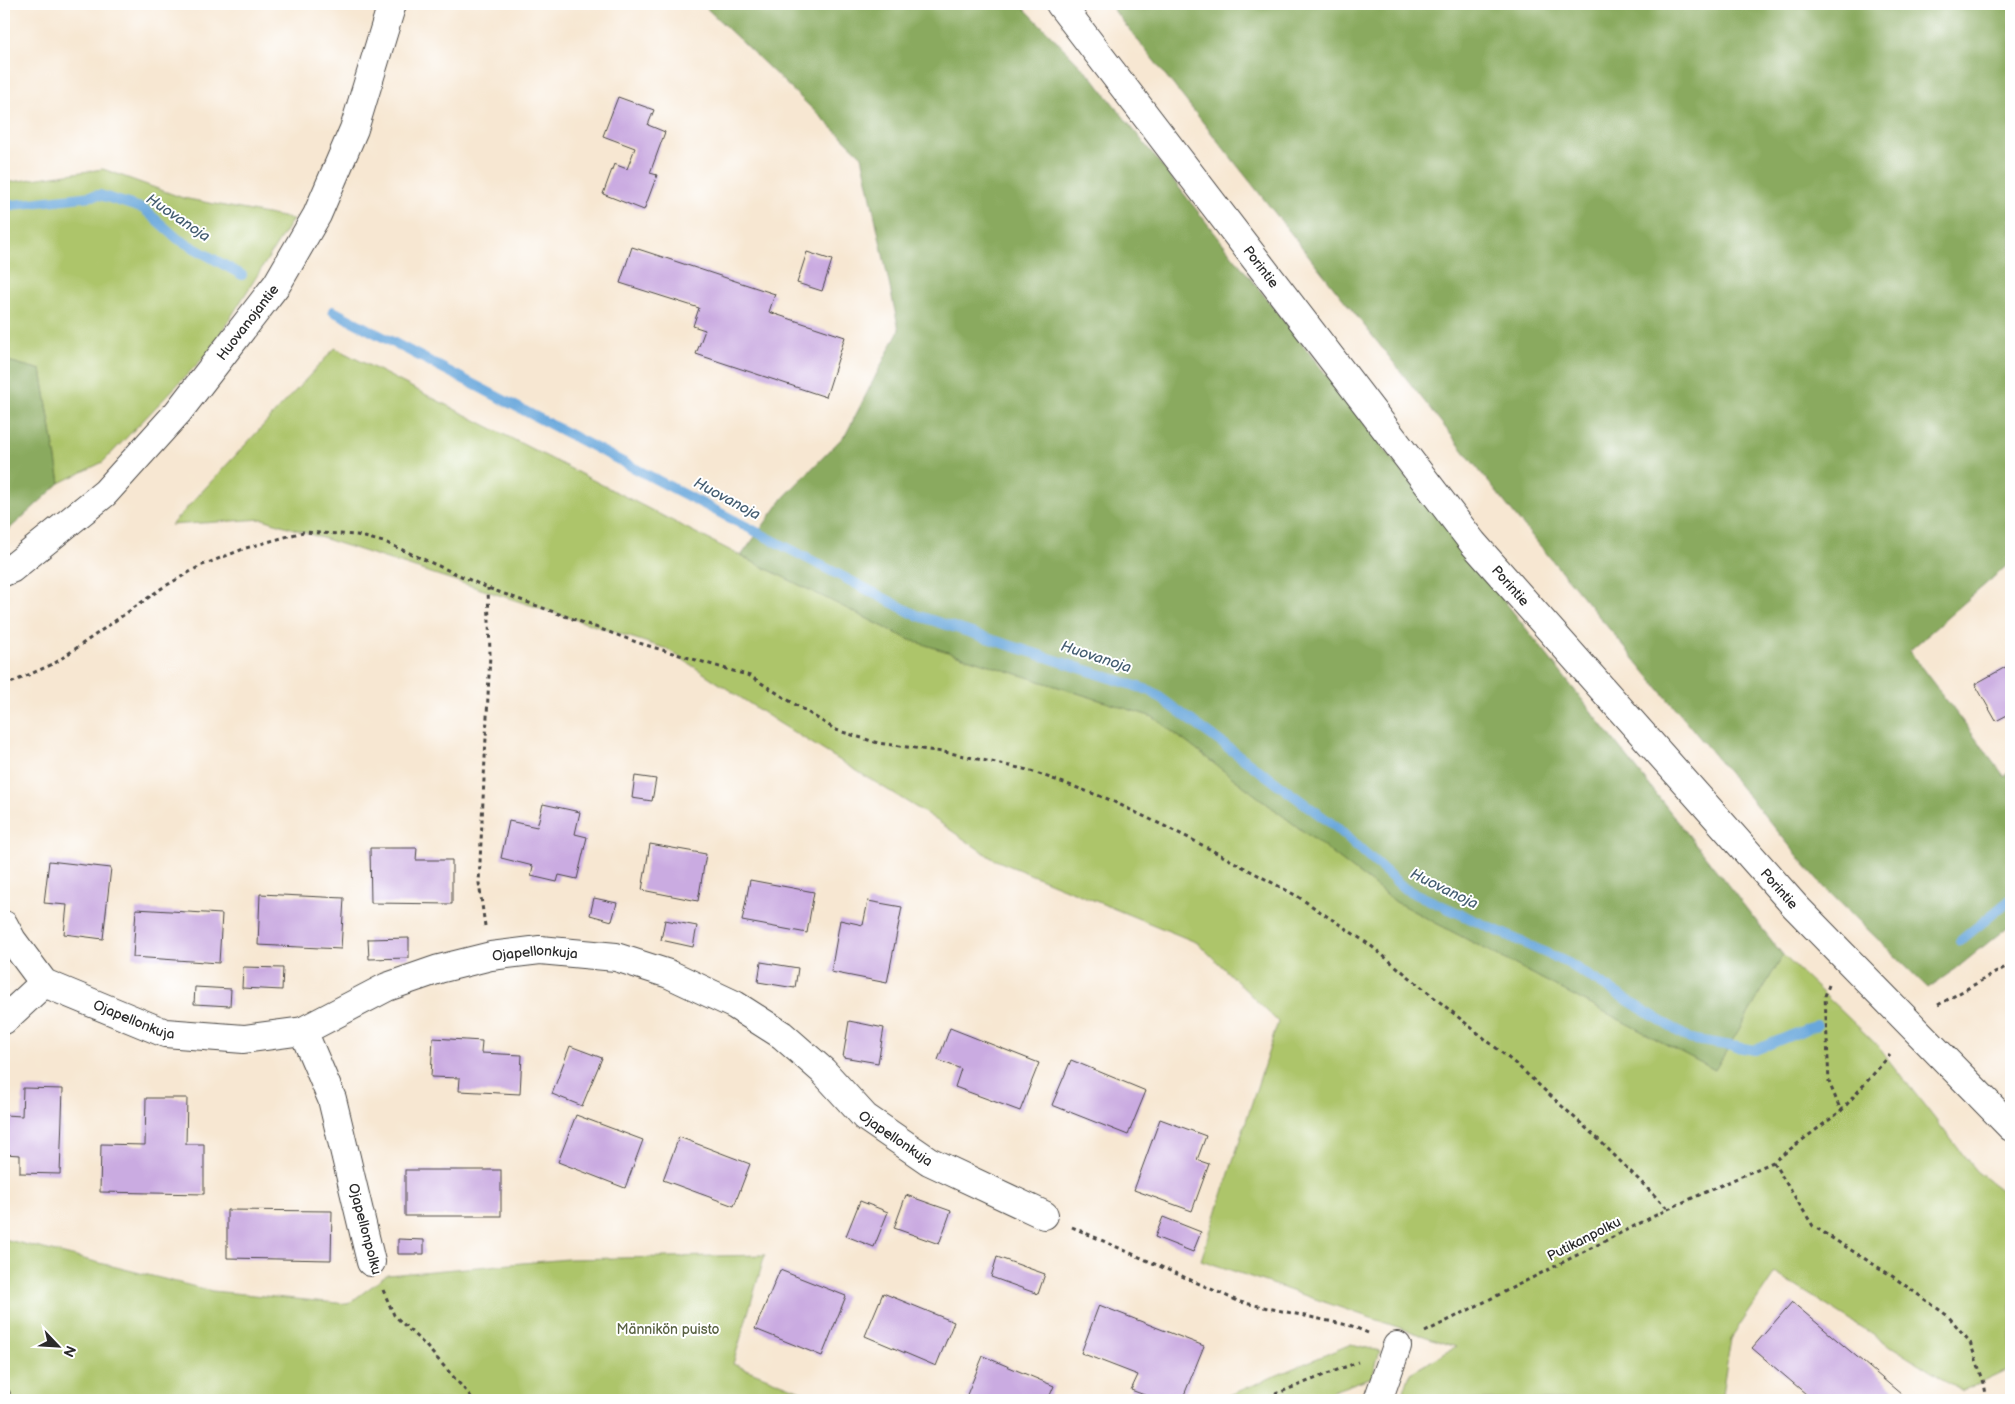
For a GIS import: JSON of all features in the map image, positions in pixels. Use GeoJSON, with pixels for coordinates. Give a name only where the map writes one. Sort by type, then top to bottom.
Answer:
{"type":"FeatureCollection","features":[{"type":"Feature","properties":{"kind":"main road","name":"Huovanojantie"},"geometry":{"type":"LineString","coordinates":[[4,572],[11,569],[104,493],[178,412],[277,284],[317,215],[354,129],[392,4]]}},
{"type":"Feature","properties":{"kind":"main road","name":"Porintie"},"geometry":{"type":"LineString","coordinates":[[1060,4],[1473,543],[1795,906],[2011,1127]]}},
{"type":"Feature","properties":{"kind":"main road"},"geometry":{"type":"LineString","coordinates":[[4,925],[12,940],[44,983],[4,1020]]}},
{"type":"Feature","properties":{"kind":"main road","name":"Ojapellonkuja"},"geometry":{"type":"LineString","coordinates":[[44,983],[165,1033],[244,1039],[303,1031],[387,987],[438,969],[491,956],[540,950],[616,957],[669,974],[735,1005],[782,1035],[823,1072],[865,1117],[929,1161],[1044,1215]]}},
{"type":"Feature","properties":{"kind":"main road","name":"Ojapellonpolku"},"geometry":{"type":"LineString","coordinates":[[303,1031],[332,1099],[371,1262]]}},
{"type":"Feature","properties":{"kind":"main road"},"geometry":{"type":"LineString","coordinates":[[1378,1400],[1397,1346]]}},
{"type":"Feature","properties":{"kind":"path"},"geometry":{"type":"LineString","coordinates":[[4,686],[55,663],[162,588],[200,566],[246,548],[303,532],[357,535],[387,543],[488,588],[639,643],[750,676],[836,730],[878,743],[950,753],[1028,770],[1108,799],[1197,843],[1298,896],[1370,945],[1517,1065],[1598,1139],[1668,1209]]}},
{"type":"Feature","properties":{"kind":"path"},"geometry":{"type":"LineString","coordinates":[[488,588],[490,654],[479,884],[483,919],[491,956]]}},
{"type":"Feature","properties":{"kind":"path"},"geometry":{"type":"LineString","coordinates":[[1938,1005],[2011,964]]}},
{"type":"Feature","properties":{"kind":"path"},"geometry":{"type":"LineString","coordinates":[[1825,996],[1829,1082],[1841,1111]]}},
{"type":"Feature","properties":{"kind":"path","name":"Putikanpolku"},"geometry":{"type":"LineString","coordinates":[[1260,1400],[1397,1346],[1668,1209],[1773,1162],[1841,1111],[1890,1055]]}},
{"type":"Feature","properties":{"kind":"path"},"geometry":{"type":"LineString","coordinates":[[1773,1162],[1813,1226],[1892,1276],[1948,1316],[1970,1342],[1984,1383],[1986,1400]]}},
{"type":"Feature","properties":{"kind":"path"},"geometry":{"type":"LineString","coordinates":[[1044,1215],[1240,1302],[1352,1326],[1397,1346]]}},
{"type":"Feature","properties":{"kind":"path","name":"Ojapellonpolku"},"geometry":{"type":"LineString","coordinates":[[371,1262],[394,1314],[426,1346],[474,1400]]}},
{"type":"Feature","properties":{"kind":"path"},"geometry":{"type":"LineString","coordinates":[[4,1375],[11,1400]]}},
{"type":"Feature","properties":{"kind":"green space"},"geometry":{"type":"Polygon","coordinates":[[[702,4],[1020,4],[1092,77],[1783,955],[1715,1070],[1396,902],[1153,717],[910,640],[741,556],[784,497],[846,434],[899,330],[862,156],[702,4]]]}},
{"type":"Feature","properties":{"kind":"green space"},"geometry":{"type":"Polygon","coordinates":[[[1109,4],[2011,4],[2011,562],[1909,651],[2005,777],[2011,769],[2011,924],[1957,968],[1928,988],[1823,886],[1517,518],[1109,4]]]}},
{"type":"Feature","properties":{"kind":"green space"},"geometry":{"type":"Polygon","coordinates":[[[103,169],[183,198],[293,219],[208,353],[103,462],[60,483],[41,370],[4,360],[4,183],[103,169]]]}},
{"type":"Feature","properties":{"kind":"green space"},"geometry":{"type":"Polygon","coordinates":[[[335,348],[741,556],[910,640],[1153,717],[1396,902],[1715,1070],[1783,955],[1876,1044],[1976,1171],[2011,1198],[2011,1368],[1962,1391],[1775,1273],[1731,1339],[1721,1400],[1401,1400],[1410,1373],[1456,1347],[1201,1260],[1278,1022],[1198,943],[993,859],[930,816],[779,723],[667,649],[263,519],[171,525],[335,348]]]}},
{"type":"Feature","properties":{"kind":"green space"},"geometry":{"type":"Polygon","coordinates":[[[4,360],[41,370],[60,483],[4,534],[4,360]]]}},
{"type":"Feature","properties":{"kind":"green space","name":"Männikön puisto"},"geometry":{"type":"Polygon","coordinates":[[[4,1239],[212,1291],[348,1304],[387,1275],[568,1259],[765,1255],[733,1364],[823,1400],[4,1400],[4,1239]]]}},
{"type":"Feature","properties":{"kind":"green space"},"geometry":{"type":"Polygon","coordinates":[[[1351,1344],[1380,1351],[1372,1377],[1308,1400],[1218,1400],[1351,1344]]]}},
{"type":"Feature","properties":{"kind":"building"},"geometry":{"type":"Polygon","coordinates":[[[618,97],[654,110],[648,125],[665,132],[650,173],[657,175],[644,210],[603,194],[614,164],[627,169],[635,148],[603,136],[618,97]]]}},
{"type":"Feature","properties":{"kind":"building"},"geometry":{"type":"Polygon","coordinates":[[[632,247],[775,294],[769,312],[845,337],[826,397],[696,354],[705,330],[693,326],[699,308],[620,283],[632,247]]]}},
{"type":"Feature","properties":{"kind":"building"},"geometry":{"type":"Polygon","coordinates":[[[807,252],[832,260],[822,291],[797,283],[807,252]]]}},
{"type":"Feature","properties":{"kind":"building"},"geometry":{"type":"Polygon","coordinates":[[[2011,664],[2011,713],[1996,721],[1975,684],[2011,664]]]}},
{"type":"Feature","properties":{"kind":"building"},"geometry":{"type":"Polygon","coordinates":[[[635,776],[656,779],[652,801],[632,798],[635,776]]]}},
{"type":"Feature","properties":{"kind":"building"},"geometry":{"type":"Polygon","coordinates":[[[543,804],[580,812],[575,834],[587,837],[577,879],[559,875],[557,882],[531,876],[533,866],[501,858],[509,821],[537,827],[543,804]]]}},
{"type":"Feature","properties":{"kind":"building"},"geometry":{"type":"Polygon","coordinates":[[[650,844],[706,854],[698,901],[642,890],[650,844]]]}},
{"type":"Feature","properties":{"kind":"building"},"geometry":{"type":"Polygon","coordinates":[[[370,848],[417,848],[416,860],[452,860],[452,904],[371,903],[370,848]]]}},
{"type":"Feature","properties":{"kind":"building"},"geometry":{"type":"Polygon","coordinates":[[[49,861],[111,868],[103,939],[64,934],[67,905],[44,903],[49,861]]]}},
{"type":"Feature","properties":{"kind":"building"},"geometry":{"type":"Polygon","coordinates":[[[750,880],[814,892],[807,933],[742,921],[750,880]]]}},
{"type":"Feature","properties":{"kind":"building"},"geometry":{"type":"Polygon","coordinates":[[[260,894],[344,898],[341,949],[258,945],[260,894]]]}},
{"type":"Feature","properties":{"kind":"building"},"geometry":{"type":"Polygon","coordinates":[[[594,898],[617,903],[612,921],[590,915],[594,898]]]}},
{"type":"Feature","properties":{"kind":"building"},"geometry":{"type":"Polygon","coordinates":[[[868,901],[902,907],[887,983],[831,972],[840,920],[863,925],[868,901]]]}},
{"type":"Feature","properties":{"kind":"building"},"geometry":{"type":"Polygon","coordinates":[[[136,909],[222,914],[219,963],[133,957],[136,909]]]}},
{"type":"Feature","properties":{"kind":"building"},"geometry":{"type":"Polygon","coordinates":[[[665,920],[697,926],[693,947],[661,940],[665,920]]]}},
{"type":"Feature","properties":{"kind":"building"},"geometry":{"type":"Polygon","coordinates":[[[409,938],[409,958],[369,959],[368,939],[409,938]]]}},
{"type":"Feature","properties":{"kind":"building"},"geometry":{"type":"Polygon","coordinates":[[[761,962],[798,968],[795,988],[758,982],[761,962]]]}},
{"type":"Feature","properties":{"kind":"building"},"geometry":{"type":"Polygon","coordinates":[[[243,967],[283,968],[282,990],[242,988],[243,967]]]}},
{"type":"Feature","properties":{"kind":"building"},"geometry":{"type":"Polygon","coordinates":[[[195,987],[231,989],[230,1006],[194,1004],[195,987]]]}},
{"type":"Feature","properties":{"kind":"building"},"geometry":{"type":"Polygon","coordinates":[[[849,1021],[884,1028],[878,1063],[843,1057],[849,1021]]]}},
{"type":"Feature","properties":{"kind":"building"},"geometry":{"type":"Polygon","coordinates":[[[950,1028],[1039,1063],[1020,1111],[955,1087],[961,1069],[938,1060],[950,1028]]]}},
{"type":"Feature","properties":{"kind":"building"},"geometry":{"type":"Polygon","coordinates":[[[433,1038],[482,1041],[481,1053],[522,1055],[520,1094],[459,1091],[460,1078],[431,1077],[433,1038]]]}},
{"type":"Feature","properties":{"kind":"building"},"geometry":{"type":"Polygon","coordinates":[[[570,1046],[602,1058],[582,1106],[552,1094],[570,1046]]]}},
{"type":"Feature","properties":{"kind":"building"},"geometry":{"type":"Polygon","coordinates":[[[1071,1060],[1146,1091],[1128,1135],[1052,1105],[1071,1060]]]}},
{"type":"Feature","properties":{"kind":"building"},"geometry":{"type":"Polygon","coordinates":[[[23,1088],[63,1089],[60,1174],[20,1173],[20,1155],[4,1154],[4,1115],[22,1116],[23,1088]]]}},
{"type":"Feature","properties":{"kind":"building"},"geometry":{"type":"Polygon","coordinates":[[[146,1098],[187,1098],[186,1144],[204,1144],[204,1194],[100,1192],[101,1144],[145,1145],[146,1098]]]}},
{"type":"Feature","properties":{"kind":"building"},"geometry":{"type":"Polygon","coordinates":[[[576,1115],[643,1140],[625,1188],[558,1162],[576,1115]]]}},
{"type":"Feature","properties":{"kind":"building"},"geometry":{"type":"Polygon","coordinates":[[[1160,1119],[1206,1136],[1197,1160],[1209,1164],[1192,1211],[1134,1190],[1160,1119]]]}},
{"type":"Feature","properties":{"kind":"building"},"geometry":{"type":"Polygon","coordinates":[[[679,1137],[750,1164],[734,1206],[663,1180],[679,1137]]]}},
{"type":"Feature","properties":{"kind":"building"},"geometry":{"type":"Polygon","coordinates":[[[405,1170],[501,1170],[501,1216],[405,1216],[405,1170]]]}},
{"type":"Feature","properties":{"kind":"building"},"geometry":{"type":"Polygon","coordinates":[[[906,1195],[951,1211],[939,1244],[894,1228],[906,1195]]]}},
{"type":"Feature","properties":{"kind":"building"},"geometry":{"type":"Polygon","coordinates":[[[860,1201],[888,1212],[874,1247],[846,1236],[860,1201]]]}},
{"type":"Feature","properties":{"kind":"building"},"geometry":{"type":"Polygon","coordinates":[[[227,1210],[332,1211],[331,1260],[227,1258],[227,1210]]]}},
{"type":"Feature","properties":{"kind":"building"},"geometry":{"type":"Polygon","coordinates":[[[1163,1217],[1201,1232],[1193,1252],[1155,1237],[1163,1217]]]}},
{"type":"Feature","properties":{"kind":"building"},"geometry":{"type":"Polygon","coordinates":[[[398,1239],[424,1240],[424,1254],[398,1254],[398,1239]]]}},
{"type":"Feature","properties":{"kind":"building"},"geometry":{"type":"Polygon","coordinates":[[[997,1257],[1045,1274],[1038,1294],[991,1277],[997,1257]]]}},
{"type":"Feature","properties":{"kind":"building"},"geometry":{"type":"Polygon","coordinates":[[[780,1270],[846,1296],[822,1356],[755,1329],[780,1270]]]}},
{"type":"Feature","properties":{"kind":"building"},"geometry":{"type":"Polygon","coordinates":[[[883,1293],[954,1322],[936,1366],[865,1336],[883,1293]]]}},
{"type":"Feature","properties":{"kind":"building"},"geometry":{"type":"Polygon","coordinates":[[[1792,1302],[1908,1400],[1813,1400],[1752,1348],[1792,1302]]]}},
{"type":"Feature","properties":{"kind":"building"},"geometry":{"type":"Polygon","coordinates":[[[1099,1305],[1204,1346],[1182,1400],[1158,1400],[1131,1390],[1138,1375],[1081,1353],[1099,1305]]]}},
{"type":"Feature","properties":{"kind":"building"},"geometry":{"type":"Polygon","coordinates":[[[983,1356],[1054,1386],[1048,1400],[974,1400],[966,1397],[983,1356]]]}},
{"type":"Feature","properties":{"kind":"waterway","name":"Huovanoja"},"geometry":{"type":"LineString","coordinates":[[4,206],[100,195],[144,209],[178,239],[242,275]]}},
{"type":"Feature","properties":{"kind":"waterway","name":"Huovanoja"},"geometry":{"type":"LineString","coordinates":[[333,311],[916,615],[1151,691],[1335,826],[1405,889],[1568,963],[1690,1039],[1755,1050],[1817,1025]]}},
{"type":"Feature","properties":{"kind":"waterway","name":"Huovanoja"},"geometry":{"type":"LineString","coordinates":[[1960,941],[2011,899]]}}]}
